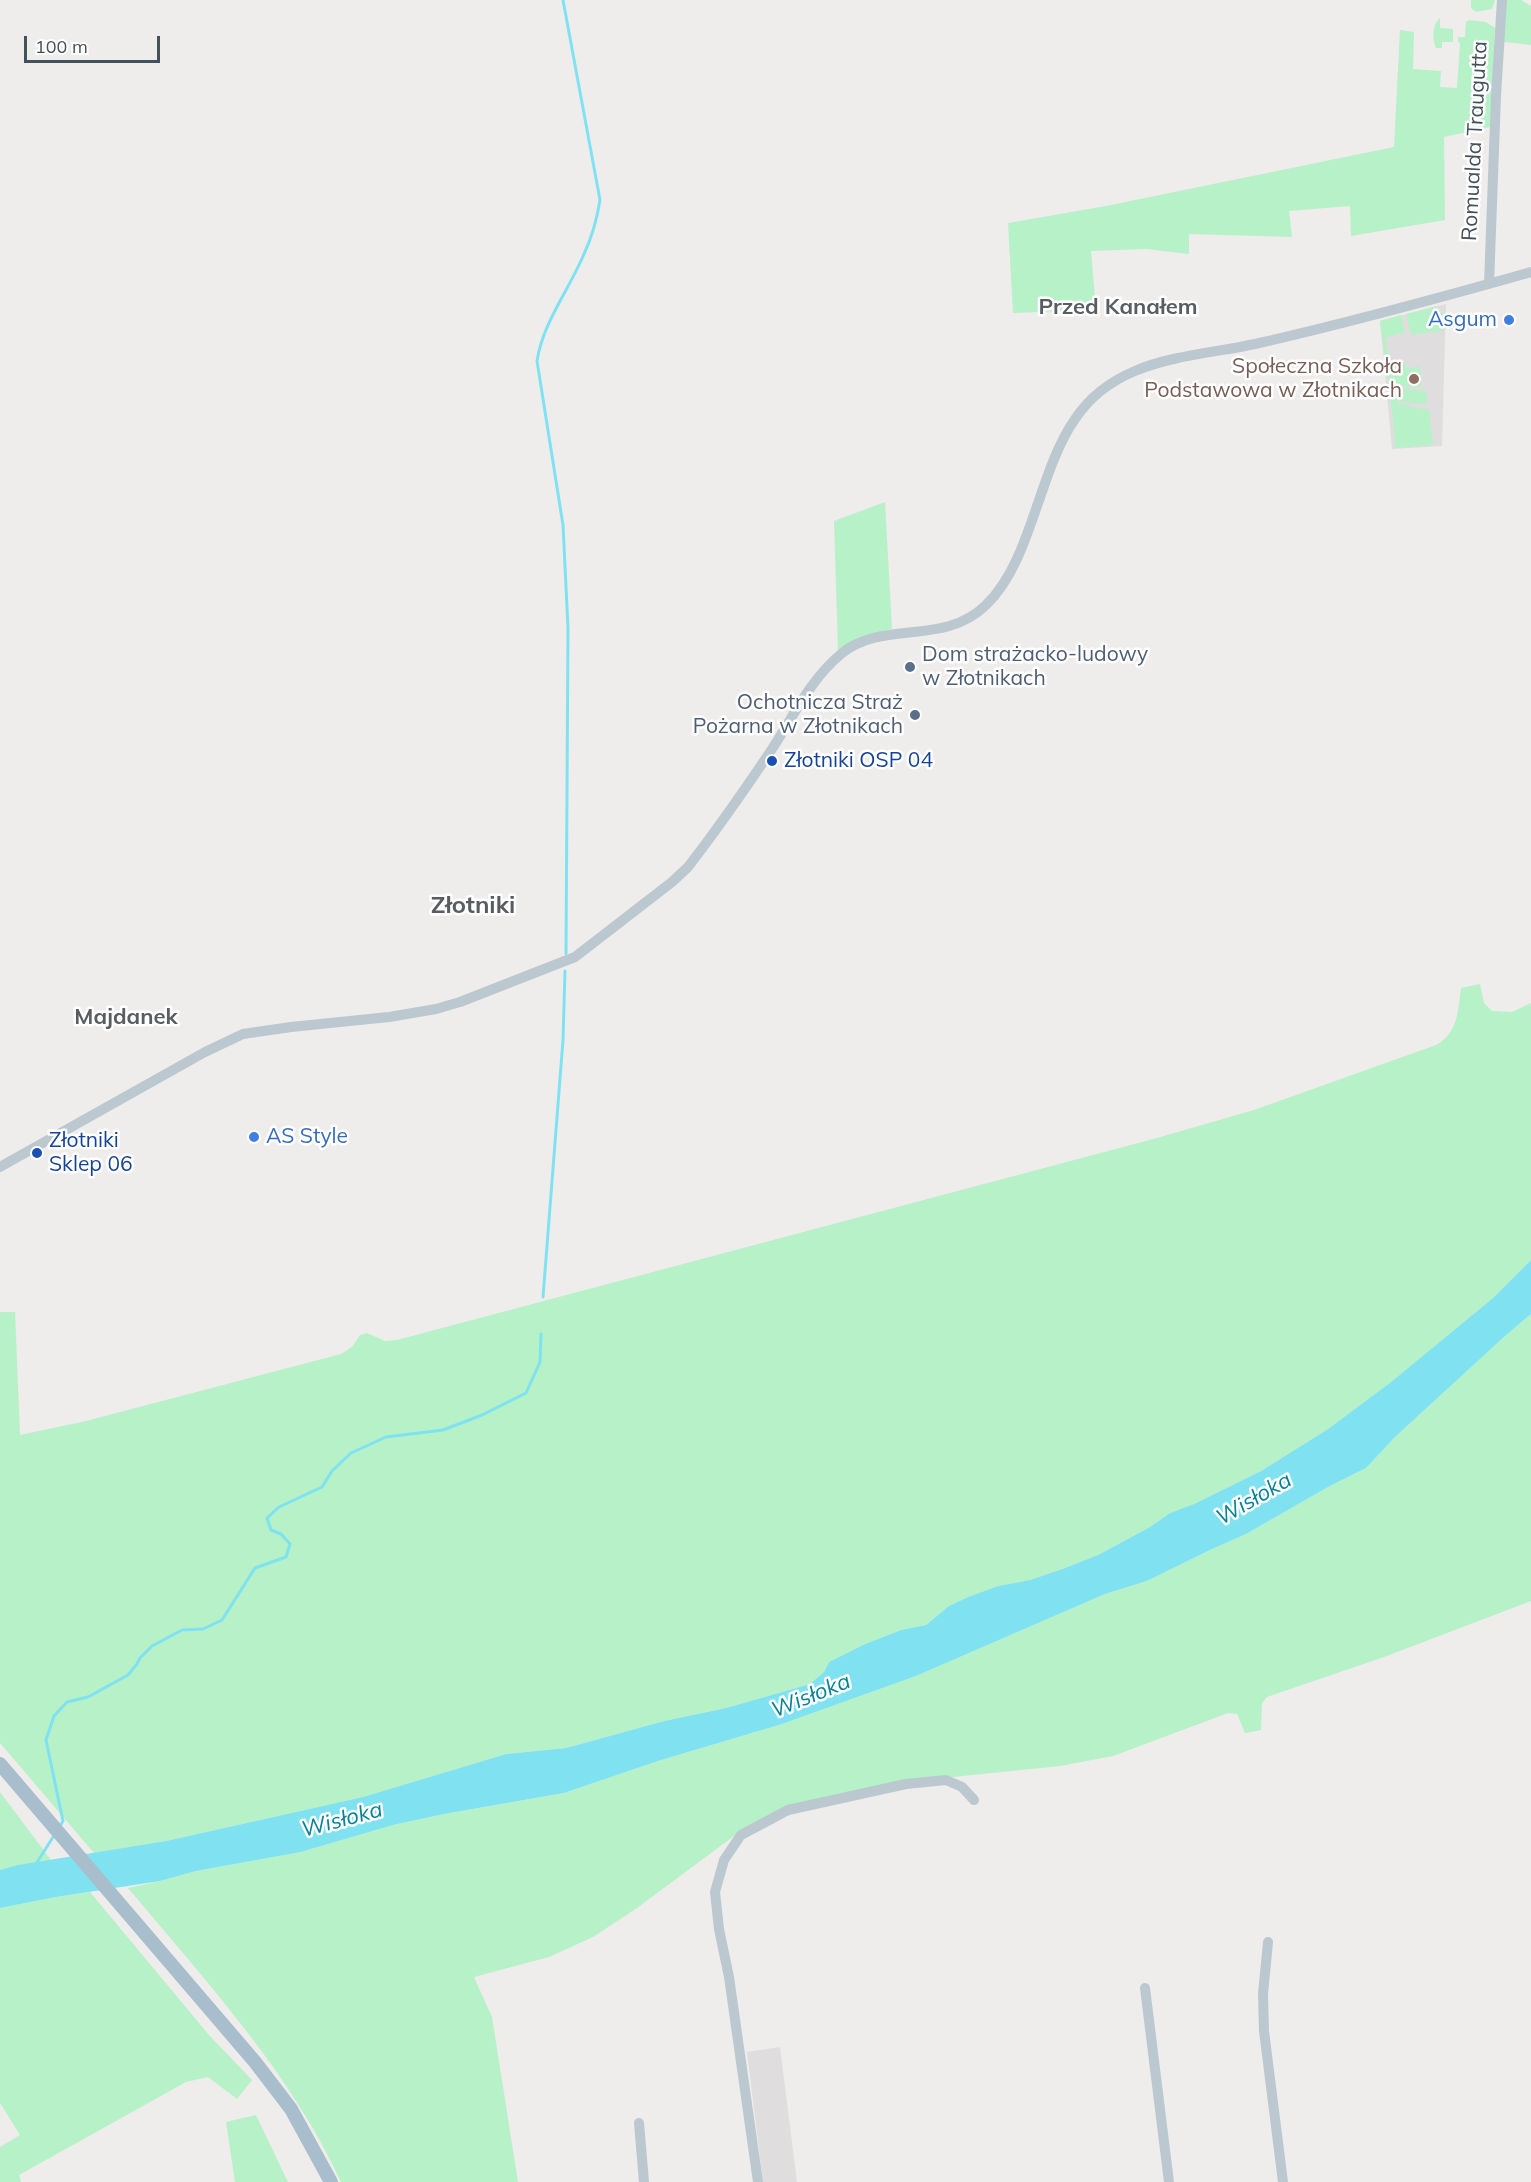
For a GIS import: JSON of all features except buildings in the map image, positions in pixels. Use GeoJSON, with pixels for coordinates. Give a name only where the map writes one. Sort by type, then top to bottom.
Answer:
{"type":"FeatureCollection","features":[{"type":"Feature","properties":{"kind":"main road"},"geometry":{"type":"LineString","coordinates":[[0,1764],[255,2062],[291,2109],[331,2182]]}},
{"type":"Feature","properties":{"kind":"street","name":"Romualda Traugutta"},"geometry":{"type":"LineString","coordinates":[[1489,284],[1502,0]]}},
{"type":"Feature","properties":{"kind":"street"},"geometry":{"type":"LineString","coordinates":[[0,1167],[205,1052],[243,1034],[389,1017],[436,1009],[460,1002],[575,957],[688,867],[766,758],[815,682],[842,653],[864,641],[891,634],[931,631],[951,626],[973,616],[988,604],[1008,577],[1058,450],[1074,419],[1098,392],[1135,371],[1163,363],[1353,320],[1531,272]]}},
{"type":"Feature","properties":{"kind":"street"},"geometry":{"type":"LineString","coordinates":[[758,2182],[715,1892],[724,1860],[741,1836],[788,1810],[906,1784],[946,1780],[962,1787],[974,1800]]}},
{"type":"Feature","properties":{"kind":"street"},"geometry":{"type":"LineString","coordinates":[[1268,1942],[1263,1994],[1264,2031],[1283,2182]]}},
{"type":"Feature","properties":{"kind":"street"},"geometry":{"type":"LineString","coordinates":[[1145,1988],[1169,2182]]}},
{"type":"Feature","properties":{"kind":"street"},"geometry":{"type":"LineString","coordinates":[[639,2123],[644,2182]]}},
{"type":"Feature","properties":{"kind":"shaded area","name":"Społeczna Szkoła Podstawowa w Złotnikach"},"geometry":{"type":"Polygon","coordinates":[[[1446,304],[1442,446],[1392,449],[1380,321],[1446,304]]]}},
{"type":"Feature","properties":{"kind":"shaded area"},"geometry":{"type":"Polygon","coordinates":[[[780,2047],[797,2182],[763,2182],[747,2052],[780,2047]]]}},
{"type":"Feature","properties":{"kind":"green space"},"geometry":{"type":"Polygon","coordinates":[[[1471,0],[1495,0],[1492,9],[1476,12],[1471,8],[1471,0]]]}},
{"type":"Feature","properties":{"kind":"green space"},"geometry":{"type":"Polygon","coordinates":[[[1506,0],[1521,0],[1531,6],[1531,45],[1504,42],[1506,0]]]}},
{"type":"Feature","properties":{"kind":"green space"},"geometry":{"type":"Polygon","coordinates":[[[1440,18],[1440,28],[1453,29],[1453,42],[1442,42],[1442,48],[1436,48],[1435,24],[1440,18]]]}},
{"type":"Feature","properties":{"kind":"green space"},"geometry":{"type":"Polygon","coordinates":[[[1469,20],[1486,22],[1495,28],[1490,127],[1444,137],[1445,220],[1351,236],[1350,206],[1289,211],[1292,237],[1189,234],[1189,254],[1146,249],[1091,251],[1096,310],[1013,313],[1008,223],[1106,206],[1394,147],[1400,30],[1414,32],[1413,69],[1441,71],[1440,87],[1457,88],[1460,43],[1458,37],[1465,37],[1466,22],[1469,20]]]}},
{"type":"Feature","properties":{"kind":"green space"},"geometry":{"type":"Polygon","coordinates":[[[1437,306],[1438,314],[1446,312],[1445,330],[1411,335],[1406,314],[1437,306]]]}},
{"type":"Feature","properties":{"kind":"green space"},"geometry":{"type":"Polygon","coordinates":[[[1401,315],[1405,332],[1385,338],[1391,362],[1395,365],[1403,363],[1409,369],[1420,366],[1421,387],[1400,386],[1398,403],[1429,409],[1433,445],[1395,448],[1380,321],[1401,315]]]}},
{"type":"Feature","properties":{"kind":"green space"},"geometry":{"type":"Polygon","coordinates":[[[1401,388],[1427,391],[1426,404],[1400,402],[1401,388]]]}},
{"type":"Feature","properties":{"kind":"green space"},"geometry":{"type":"Polygon","coordinates":[[[885,502],[892,629],[862,636],[838,650],[834,521],[885,502]]]}},
{"type":"Feature","properties":{"kind":"green space"},"geometry":{"type":"Polygon","coordinates":[[[1480,984],[1484,1003],[1492,1011],[1512,1012],[1531,1003],[1531,1260],[1493,1298],[1391,1382],[1328,1429],[1261,1471],[1194,1504],[1170,1513],[1150,1527],[1098,1555],[1030,1580],[998,1586],[968,1597],[949,1606],[926,1625],[901,1630],[865,1644],[829,1662],[824,1672],[810,1684],[726,1708],[664,1721],[566,1748],[506,1754],[363,1797],[166,1841],[94,1853],[0,1743],[0,1312],[15,1312],[20,1435],[86,1421],[341,1354],[352,1347],[360,1335],[367,1333],[385,1341],[397,1340],[1157,1138],[1254,1110],[1436,1045],[1453,1028],[1458,1013],[1461,988],[1480,984]]]}},
{"type":"Feature","properties":{"kind":"green space"},"geometry":{"type":"Polygon","coordinates":[[[1531,1314],[1531,1601],[1384,1657],[1267,1697],[1262,1703],[1261,1730],[1245,1733],[1237,1714],[1228,1713],[1113,1756],[1060,1766],[914,1781],[826,1800],[742,1830],[637,1908],[593,1937],[549,1957],[474,1977],[492,2017],[518,2182],[341,2182],[321,2142],[272,2065],[216,1992],[128,1888],[196,1871],[301,1852],[393,1825],[564,1793],[658,1761],[782,1724],[916,1676],[1105,1594],[1147,1581],[1246,1534],[1366,1468],[1395,1437],[1531,1314]]]}},
{"type":"Feature","properties":{"kind":"green space"},"geometry":{"type":"Polygon","coordinates":[[[0,1792],[51,1860],[0,1870],[0,1792]]]}},
{"type":"Feature","properties":{"kind":"green space"},"geometry":{"type":"Polygon","coordinates":[[[90,1892],[209,2035],[252,2080],[237,2099],[208,2077],[186,2082],[19,2175],[21,2182],[0,2182],[0,2147],[20,2135],[0,2103],[0,1908],[90,1892]]]}},
{"type":"Feature","properties":{"kind":"green space"},"geometry":{"type":"Polygon","coordinates":[[[256,2115],[288,2182],[235,2182],[226,2122],[256,2115]]]}},
{"type":"Feature","properties":{"kind":"water","name":"Wisłoka"},"geometry":{"type":"Polygon","coordinates":[[[1531,1260],[1531,1314],[1395,1437],[1366,1468],[1246,1534],[1147,1581],[1105,1594],[916,1676],[782,1724],[658,1761],[564,1793],[393,1825],[301,1852],[196,1871],[160,1881],[0,1908],[0,1870],[18,1865],[166,1841],[363,1797],[506,1754],[566,1748],[664,1721],[726,1708],[810,1684],[824,1672],[829,1662],[865,1644],[901,1630],[926,1625],[949,1606],[968,1597],[998,1586],[1030,1580],[1098,1555],[1150,1527],[1170,1513],[1194,1504],[1261,1471],[1328,1429],[1391,1382],[1493,1298],[1531,1260]]]}},
{"type":"Feature","properties":{"kind":"waterway"},"geometry":{"type":"LineString","coordinates":[[563,0],[600,200],[589,241],[551,319],[537,361],[563,525],[568,628],[566,954]]}},
{"type":"Feature","properties":{"kind":"waterway"},"geometry":{"type":"LineString","coordinates":[[543,1297],[563,1040],[565,971]]}},
{"type":"Feature","properties":{"kind":"waterway"},"geometry":{"type":"LineString","coordinates":[[60,1826],[63,1821],[46,1740],[54,1716],[67,1702],[88,1697],[128,1675],[152,1646],[182,1630],[203,1629],[222,1620],[255,1568],[286,1557],[290,1544],[281,1534],[271,1530],[267,1518],[279,1507],[322,1487],[332,1471],[351,1453],[386,1437],[443,1430],[482,1415],[526,1393],[540,1362],[541,1334]]}},
{"type":"Feature","properties":{"kind":"waterway"},"geometry":{"type":"LineString","coordinates":[[36,1864],[55,1834]]}},
{"type":"Feature","properties":{"kind":"place","name":"Asgum"},"geometry":{"type":"Point","coordinates":[1509,320]}},
{"type":"Feature","properties":{"kind":"place","name":"Społeczna Szkoła Podstawowa w Złotnikach"},"geometry":{"type":"Point","coordinates":[1414,379]}},
{"type":"Feature","properties":{"kind":"place","name":"Dom strażacko-ludowy w Złotnikach"},"geometry":{"type":"Point","coordinates":[910,667]}},
{"type":"Feature","properties":{"kind":"place","name":"Ochotnicza Straż Pożarna w Złotnikach"},"geometry":{"type":"Point","coordinates":[915,715]}},
{"type":"Feature","properties":{"kind":"place","name":"Złotniki OSP 04"},"geometry":{"type":"Point","coordinates":[772,761]}},
{"type":"Feature","properties":{"kind":"place","name":"AS Style"},"geometry":{"type":"Point","coordinates":[254,1137]}},
{"type":"Feature","properties":{"kind":"place","name":"Złotniki Sklep 06"},"geometry":{"type":"Point","coordinates":[37,1153]}},
{"type":"Feature","properties":{"kind":"district","name":"Przed Kanałem"},"geometry":{"type":"Point","coordinates":[1118,307]}},
{"type":"Feature","properties":{"kind":"district","name":"Złotniki"},"geometry":{"type":"Point","coordinates":[473,906]}},
{"type":"Feature","properties":{"kind":"district","name":"Majdanek"},"geometry":{"type":"Point","coordinates":[126,1017]}}]}
